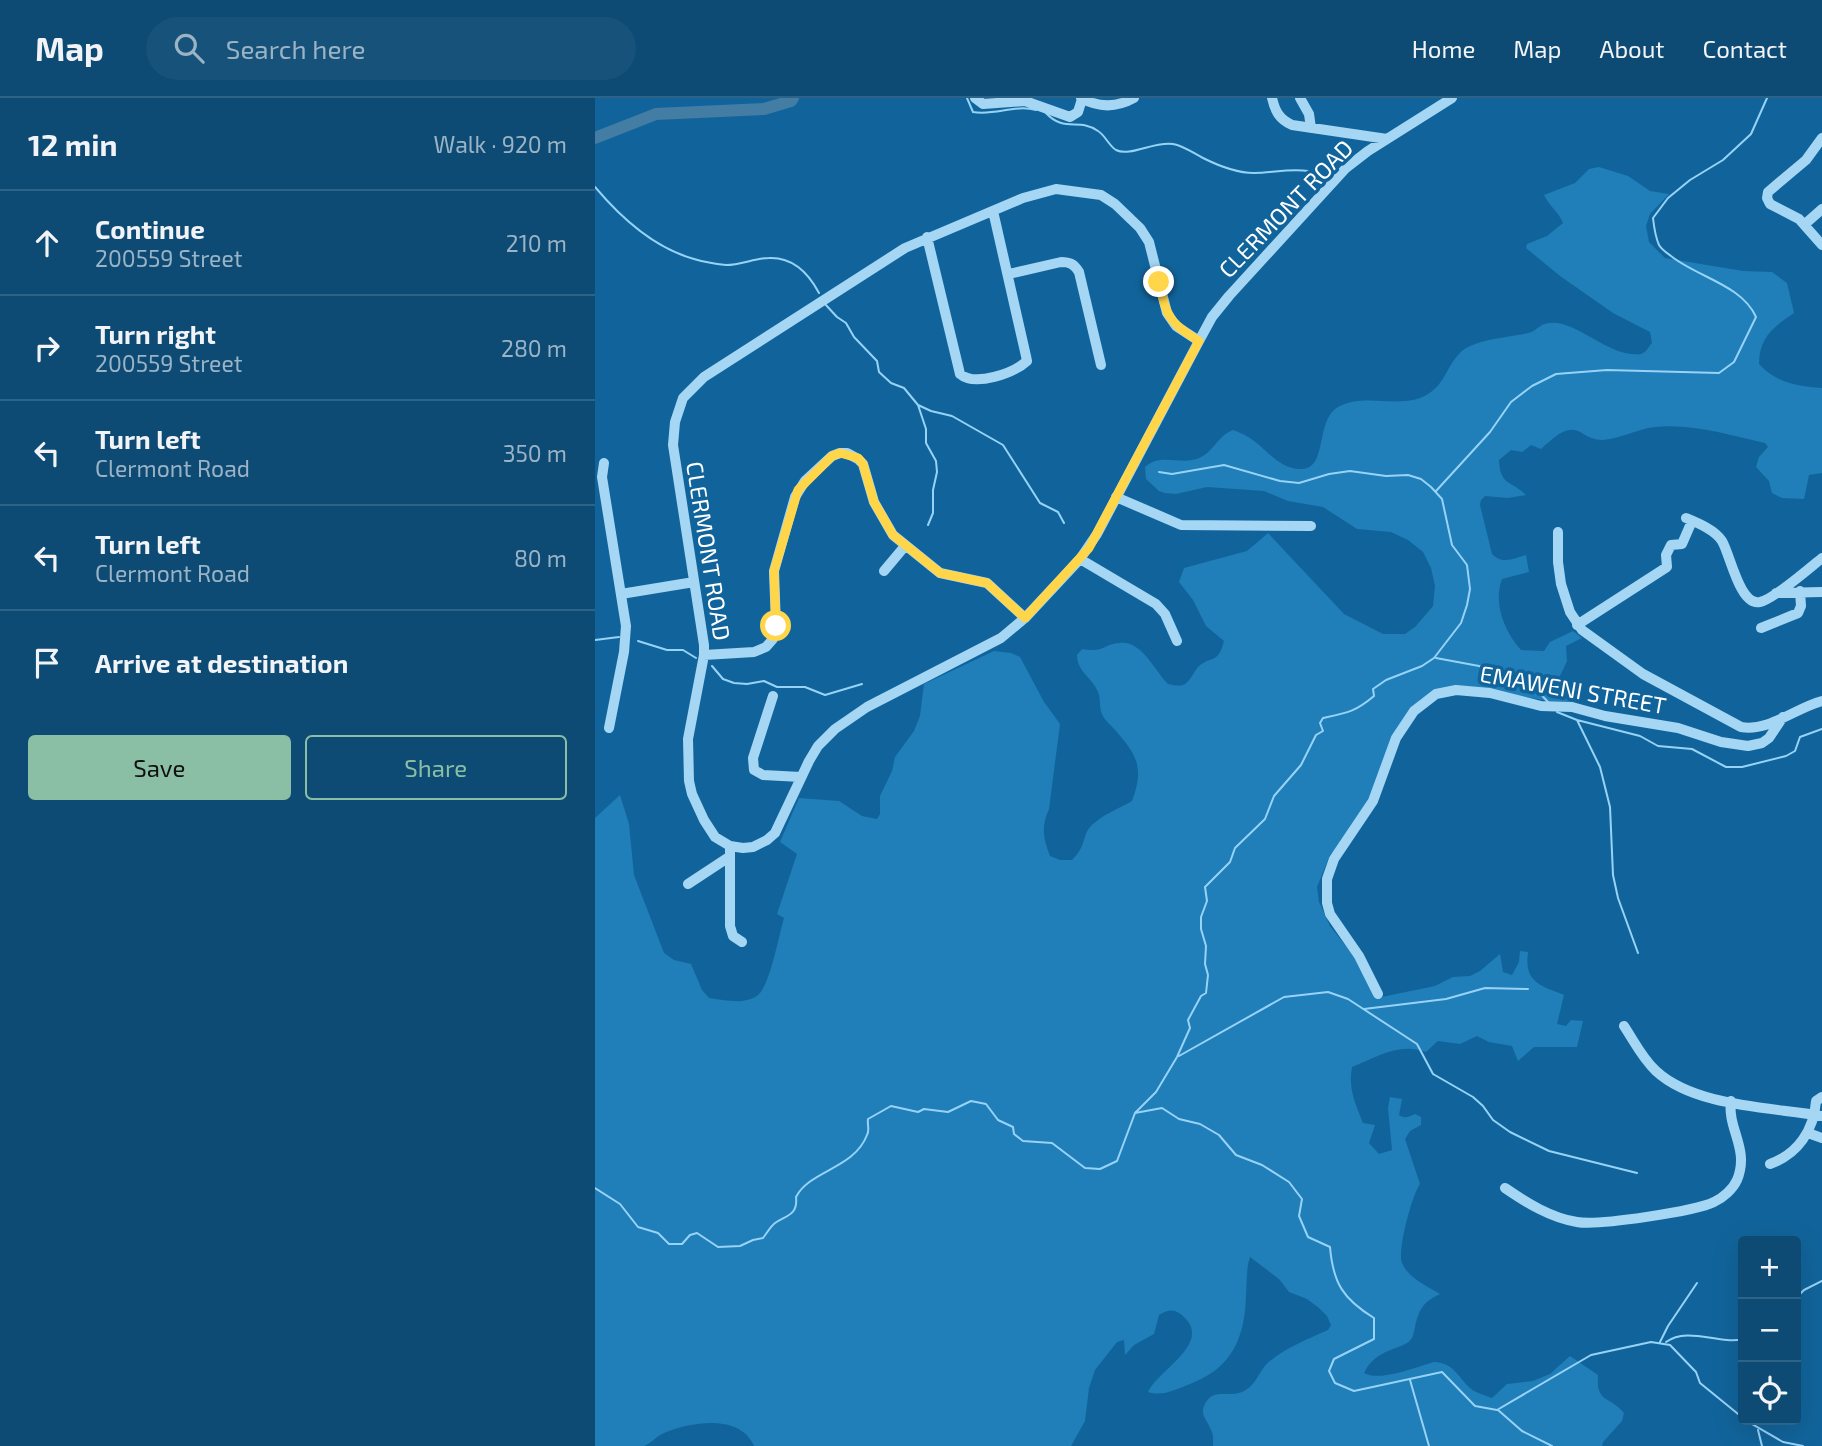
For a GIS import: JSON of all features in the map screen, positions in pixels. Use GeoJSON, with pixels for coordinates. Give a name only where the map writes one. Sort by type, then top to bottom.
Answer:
{"type":"FeatureCollection","features":[{"type":"Feature","properties":{"kind":"street"},"geometry":{"type":"LineString","coordinates":[[975,98],[983,104],[1025,101],[1070,117],[1078,112],[1081,98],[1095,104],[1113,106],[1134,98]]}},
{"type":"Feature","properties":{"kind":"street"},"geometry":{"type":"LineString","coordinates":[[1272,98],[1276,112],[1282,120],[1297,127],[1388,139]]}},
{"type":"Feature","properties":{"kind":"street"},"geometry":{"type":"LineString","coordinates":[[1300,98],[1309,114],[1311,128]]}},
{"type":"Feature","properties":{"kind":"street","name":"CLERMONT ROAD"},"geometry":{"type":"LineString","coordinates":[[1199,341],[1176,327],[1171,320],[1164,305],[1145,234],[1108,198],[1091,192],[1051,190],[1032,194],[927,237],[893,255],[704,377],[683,398],[675,422],[673,445],[704,655],[688,739],[689,781],[711,832],[729,852],[762,844],[771,837],[778,829],[801,777],[823,740],[854,715],[988,646],[1025,618],[1080,559],[1097,534],[1212,317],[1229,296],[1356,159],[1452,98]]}},
{"type":"Feature","properties":{"kind":"street"},"geometry":{"type":"LineString","coordinates":[[1822,138],[1805,160],[1768,192],[1766,198],[1805,224],[1822,245]]}},
{"type":"Feature","properties":{"kind":"street"},"geometry":{"type":"LineString","coordinates":[[1805,224],[1822,209]]}},
{"type":"Feature","properties":{"kind":"street"},"geometry":{"type":"LineString","coordinates":[[927,237],[957,369],[966,379],[975,380],[1013,371],[1027,361],[993,211]]}},
{"type":"Feature","properties":{"kind":"street"},"geometry":{"type":"LineString","coordinates":[[1009,274],[1061,262],[1069,262],[1075,266],[1082,284],[1101,365]]}},
{"type":"Feature","properties":{"kind":"street"},"geometry":{"type":"LineString","coordinates":[[704,655],[754,652],[766,647],[773,639],[776,626],[774,571],[796,496],[801,485],[832,456],[840,453],[858,458],[863,464],[874,502],[885,525],[905,546],[940,573],[987,583],[1025,618]]}},
{"type":"Feature","properties":{"kind":"street"},"geometry":{"type":"LineString","coordinates":[[604,463],[602,477],[626,638],[609,728]]}},
{"type":"Feature","properties":{"kind":"street"},"geometry":{"type":"LineString","coordinates":[[1116,497],[1181,525],[1311,526]]}},
{"type":"Feature","properties":{"kind":"street"},"geometry":{"type":"LineString","coordinates":[[1577,625],[1667,567],[1667,551],[1671,545],[1682,544],[1689,519],[1721,539],[1742,591],[1751,601],[1760,602],[1775,593],[1822,558]]}},
{"type":"Feature","properties":{"kind":"street"},"geometry":{"type":"LineString","coordinates":[[1558,532],[1561,584],[1577,625],[1643,674],[1726,721],[1749,729],[1758,728],[1804,706],[1822,701]]}},
{"type":"Feature","properties":{"kind":"street"},"geometry":{"type":"LineString","coordinates":[[884,571],[905,546]]}},
{"type":"Feature","properties":{"kind":"street"},"geometry":{"type":"LineString","coordinates":[[1080,559],[1156,604],[1165,614],[1177,641]]}},
{"type":"Feature","properties":{"kind":"street"},"geometry":{"type":"LineString","coordinates":[[621,594],[694,582]]}},
{"type":"Feature","properties":{"kind":"street"},"geometry":{"type":"LineString","coordinates":[[1761,628],[1798,612],[1801,606],[1800,591]]}},
{"type":"Feature","properties":{"kind":"street"},"geometry":{"type":"LineString","coordinates":[[1775,593],[1822,592]]}},
{"type":"Feature","properties":{"kind":"street","name":"EMAWENI STREET"},"geometry":{"type":"LineString","coordinates":[[1378,994],[1359,956],[1330,914],[1327,879],[1334,859],[1374,801],[1396,738],[1420,706],[1436,694],[1447,691],[1490,693],[1546,707],[1559,706],[1678,728],[1721,743],[1748,746],[1762,743],[1769,738],[1783,717]]}},
{"type":"Feature","properties":{"kind":"street"},"geometry":{"type":"LineString","coordinates":[[773,696],[753,758],[754,770],[763,775],[801,777]]}},
{"type":"Feature","properties":{"kind":"street"},"geometry":{"type":"LineString","coordinates":[[688,884],[729,852]]}},
{"type":"Feature","properties":{"kind":"street"},"geometry":{"type":"LineString","coordinates":[[729,852],[730,926],[733,936],[741,942]]}},
{"type":"Feature","properties":{"kind":"street"},"geometry":{"type":"LineString","coordinates":[[1624,1026],[1645,1059],[1669,1081],[1691,1093],[1819,1115]]}},
{"type":"Feature","properties":{"kind":"street"},"geometry":{"type":"LineString","coordinates":[[1770,1164],[1787,1156],[1808,1133],[1819,1115],[1816,1101],[1822,1097]]}},
{"type":"Feature","properties":{"kind":"street"},"geometry":{"type":"LineString","coordinates":[[1505,1188],[1531,1206],[1568,1220],[1590,1223],[1677,1211],[1714,1202],[1733,1187],[1741,1165],[1731,1101]]}},
{"type":"Feature","properties":{"kind":"street"},"geometry":{"type":"LineString","coordinates":[[1808,1133],[1822,1138]]}},
{"type":"Feature","properties":{"kind":"shaded area"},"geometry":{"type":"Polygon","coordinates":[[[1599,167],[1628,176],[1650,191],[1669,194],[1650,214],[1646,226],[1649,242],[1665,258],[1743,271],[1772,272],[1787,283],[1794,313],[1769,334],[1762,347],[1759,364],[1780,379],[1796,385],[1822,388],[1822,473],[1809,475],[1804,499],[1782,498],[1772,493],[1769,481],[1756,467],[1759,457],[1768,447],[1765,443],[1710,430],[1683,427],[1648,428],[1602,440],[1571,430],[1560,434],[1541,449],[1531,445],[1522,452],[1511,450],[1499,460],[1502,474],[1507,482],[1526,495],[1508,498],[1485,496],[1480,505],[1492,554],[1504,560],[1526,555],[1529,572],[1502,579],[1499,598],[1502,616],[1505,626],[1521,650],[1544,651],[1550,642],[1573,631],[1582,638],[1566,646],[1567,661],[1560,676],[1579,702],[1549,701],[1472,688],[1441,689],[1421,699],[1411,710],[1381,777],[1351,831],[1330,855],[1317,887],[1319,902],[1330,926],[1353,955],[1377,998],[1435,986],[1453,977],[1470,976],[1500,954],[1503,972],[1512,975],[1519,962],[1520,951],[1528,952],[1528,970],[1535,981],[1564,995],[1557,1024],[1566,1026],[1571,1020],[1583,1021],[1577,1047],[1534,1047],[1518,1061],[1512,1046],[1489,1042],[1477,1036],[1460,1044],[1438,1041],[1426,1052],[1416,1049],[1397,1050],[1352,1067],[1351,1082],[1355,1102],[1363,1123],[1375,1125],[1369,1143],[1379,1154],[1392,1150],[1388,1108],[1390,1097],[1402,1099],[1399,1115],[1407,1117],[1415,1114],[1421,1117],[1421,1125],[1410,1131],[1405,1139],[1420,1184],[1406,1223],[1401,1257],[1409,1273],[1440,1294],[1423,1307],[1408,1342],[1376,1358],[1364,1373],[1388,1375],[1434,1362],[1441,1363],[1451,1368],[1472,1390],[1492,1398],[1507,1384],[1533,1381],[1550,1374],[1570,1356],[1598,1375],[1601,1395],[1624,1413],[1622,1421],[1602,1446],[1213,1446],[1213,1434],[1203,1412],[1207,1400],[1216,1395],[1236,1394],[1247,1389],[1270,1361],[1291,1347],[1328,1330],[1331,1325],[1319,1308],[1307,1299],[1289,1292],[1279,1279],[1250,1257],[1243,1325],[1226,1360],[1190,1384],[1164,1393],[1148,1392],[1182,1354],[1192,1334],[1189,1323],[1176,1311],[1171,1310],[1159,1315],[1154,1334],[1134,1345],[1125,1355],[1124,1340],[1117,1342],[1095,1370],[1089,1388],[1085,1421],[1071,1446],[754,1446],[747,1436],[737,1429],[713,1423],[673,1430],[644,1446],[595,1446],[595,818],[620,795],[629,824],[634,875],[664,953],[674,960],[691,964],[702,990],[709,998],[733,1001],[752,999],[762,991],[766,982],[784,918],[777,914],[797,854],[780,842],[799,798],[839,801],[862,816],[877,819],[880,814],[880,796],[892,771],[895,757],[914,731],[920,716],[924,684],[994,651],[1020,657],[1044,702],[1060,724],[1044,832],[1050,856],[1060,860],[1072,860],[1092,825],[1132,801],[1138,780],[1134,756],[1103,716],[1098,692],[1079,666],[1077,655],[1082,649],[1095,650],[1127,643],[1147,657],[1168,684],[1179,686],[1187,683],[1198,667],[1217,657],[1224,641],[1206,626],[1193,600],[1179,582],[1184,568],[1247,551],[1268,533],[1344,614],[1383,634],[1405,634],[1415,627],[1433,606],[1435,586],[1431,568],[1423,552],[1408,540],[1391,532],[1357,529],[1323,507],[1288,501],[1264,491],[1207,487],[1176,494],[1165,493],[1146,479],[1145,467],[1158,460],[1185,461],[1199,458],[1233,430],[1255,441],[1286,466],[1302,469],[1316,460],[1327,421],[1332,412],[1340,406],[1359,401],[1420,398],[1435,389],[1456,357],[1468,347],[1530,332],[1542,325],[1563,324],[1608,347],[1631,354],[1643,353],[1652,343],[1650,332],[1613,313],[1526,248],[1527,244],[1547,236],[1563,223],[1544,195],[1575,183],[1589,169],[1599,167]]]}},
{"type":"Feature","properties":{"kind":"waterway"},"geometry":{"type":"LineString","coordinates":[[595,138],[656,114],[764,109],[793,98]]}},
{"type":"Feature","properties":{"kind":"waterway"},"geometry":{"type":"LineString","coordinates":[[967,98],[973,112],[989,113],[1020,108],[1036,110]]}},
{"type":"Feature","properties":{"kind":"waterway"},"geometry":{"type":"LineString","coordinates":[[1436,491],[1490,432],[1511,402],[1532,386],[1556,374],[1607,370],[1719,373],[1734,362],[1756,317],[1749,306],[1730,289],[1663,250],[1659,245],[1653,218],[1668,198],[1690,180],[1723,160],[1751,134],[1767,98]]}},
{"type":"Feature","properties":{"kind":"waterway"},"geometry":{"type":"LineString","coordinates":[[1045,112],[1052,119],[1065,124],[1091,127],[1116,150],[1122,152],[1173,144],[1241,172],[1308,171]]}},
{"type":"Feature","properties":{"kind":"waterway"},"geometry":{"type":"LineString","coordinates":[[595,187],[627,221],[652,240],[679,254],[726,265],[764,258],[786,260],[805,273],[819,293]]}},
{"type":"Feature","properties":{"kind":"waterway"},"geometry":{"type":"LineString","coordinates":[[825,304],[846,323],[854,337],[877,361],[879,372],[891,383],[904,388],[918,405],[952,416],[1003,445],[1040,503],[1058,512],[1064,523]]}},
{"type":"Feature","properties":{"kind":"waterway"},"geometry":{"type":"LineString","coordinates":[[918,405],[926,429],[926,443],[936,461],[937,472],[933,490],[933,513],[928,525]]}},
{"type":"Feature","properties":{"kind":"waterway"},"geometry":{"type":"LineString","coordinates":[[595,1188],[620,1204],[638,1227],[658,1233],[669,1244],[682,1244],[690,1235],[697,1233],[718,1247],[740,1246],[763,1238],[775,1223],[793,1211],[796,1197],[803,1188],[852,1155],[868,1133],[868,1119],[891,1106],[918,1112],[924,1109],[948,1112],[971,1101],[986,1104],[998,1120],[1013,1127],[1014,1134],[1023,1141],[1052,1143],[1085,1168],[1100,1169],[1117,1161],[1135,1113],[1156,1092],[1177,1057],[1190,1028],[1188,1020],[1201,996],[1206,993],[1206,946],[1201,929],[1201,917],[1207,901],[1205,887],[1230,862],[1235,848],[1265,819],[1274,796],[1301,765],[1316,735],[1323,731],[1320,723],[1323,718],[1356,709],[1374,696],[1373,689],[1386,680],[1422,666],[1434,658],[1461,623],[1470,589],[1467,565],[1452,545],[1442,499],[1421,479],[1408,475],[1386,476],[1350,471],[1299,483],[1280,481],[1224,465],[1172,474],[1159,472]]}},
{"type":"Feature","properties":{"kind":"waterway"},"geometry":{"type":"LineString","coordinates":[[595,640],[619,637]]}},
{"type":"Feature","properties":{"kind":"waterway"},"geometry":{"type":"LineString","coordinates":[[638,641],[667,650],[683,650],[696,658]]}},
{"type":"Feature","properties":{"kind":"waterway"},"geometry":{"type":"LineString","coordinates":[[1436,658],[1479,666],[1509,680],[1526,684],[1536,689],[1548,702]]}},
{"type":"Feature","properties":{"kind":"waterway"},"geometry":{"type":"LineString","coordinates":[[712,666],[723,679],[734,683],[764,681],[777,687],[805,687],[825,695],[862,684]]}},
{"type":"Feature","properties":{"kind":"waterway"},"geometry":{"type":"LineString","coordinates":[[1557,712],[1577,720],[1640,736],[1658,746],[1692,749],[1726,767],[1742,767],[1786,756],[1795,751],[1800,737],[1822,729]]}},
{"type":"Feature","properties":{"kind":"waterway"},"geometry":{"type":"LineString","coordinates":[[1577,720],[1600,767],[1610,807],[1613,875],[1618,898],[1638,953]]}},
{"type":"Feature","properties":{"kind":"waterway"},"geometry":{"type":"LineString","coordinates":[[1364,1009],[1446,999],[1485,988],[1528,989]]}},
{"type":"Feature","properties":{"kind":"waterway"},"geometry":{"type":"LineString","coordinates":[[1179,1056],[1284,997],[1328,992],[1348,999],[1417,1044],[1433,1074],[1473,1097],[1493,1120],[1510,1132],[1549,1151],[1637,1173]]}},
{"type":"Feature","properties":{"kind":"waterway"},"geometry":{"type":"LineString","coordinates":[[1135,1113],[1162,1108],[1179,1119],[1200,1124],[1219,1135],[1236,1155],[1262,1165],[1289,1182],[1302,1199],[1299,1216],[1308,1237],[1330,1247],[1334,1271],[1342,1289],[1354,1304],[1374,1318],[1374,1339],[1334,1359],[1329,1371],[1335,1383],[1354,1391],[1442,1372],[1475,1406],[1497,1410],[1591,1355],[1651,1342],[1670,1345],[1696,1372],[1700,1383],[1738,1414]]}},
{"type":"Feature","properties":{"kind":"waterway"},"geometry":{"type":"LineString","coordinates":[[1801,1293],[1822,1281]]}},
{"type":"Feature","properties":{"kind":"waterway"},"geometry":{"type":"LineString","coordinates":[[1660,1342],[1697,1283]]}},
{"type":"Feature","properties":{"kind":"waterway"},"geometry":{"type":"LineString","coordinates":[[1666,1342],[1684,1336],[1738,1340]]}},
{"type":"Feature","properties":{"kind":"waterway"},"geometry":{"type":"LineString","coordinates":[[1410,1380],[1429,1446]]}},
{"type":"Feature","properties":{"kind":"waterway"},"geometry":{"type":"LineString","coordinates":[[1498,1410],[1522,1431],[1552,1446]]}},
{"type":"Feature","properties":{"kind":"waterway"},"geometry":{"type":"LineString","coordinates":[[1754,1425],[1783,1442],[1803,1446]]}},
{"type":"Feature","properties":{"kind":"waterway"},"geometry":{"type":"LineString","coordinates":[[1758,1430],[1762,1446]]}},
{"type":"Feature","properties":{"kind":"route"},"geometry":{"type":"LineString","coordinates":[[776,626],[774,571],[798,490],[832,456],[840,453],[858,458],[863,464],[871,494],[885,525],[905,546],[940,573],[987,583],[1025,618],[1089,548],[1199,341],[1176,327],[1171,320],[1164,305],[1159,282]]}}]}
